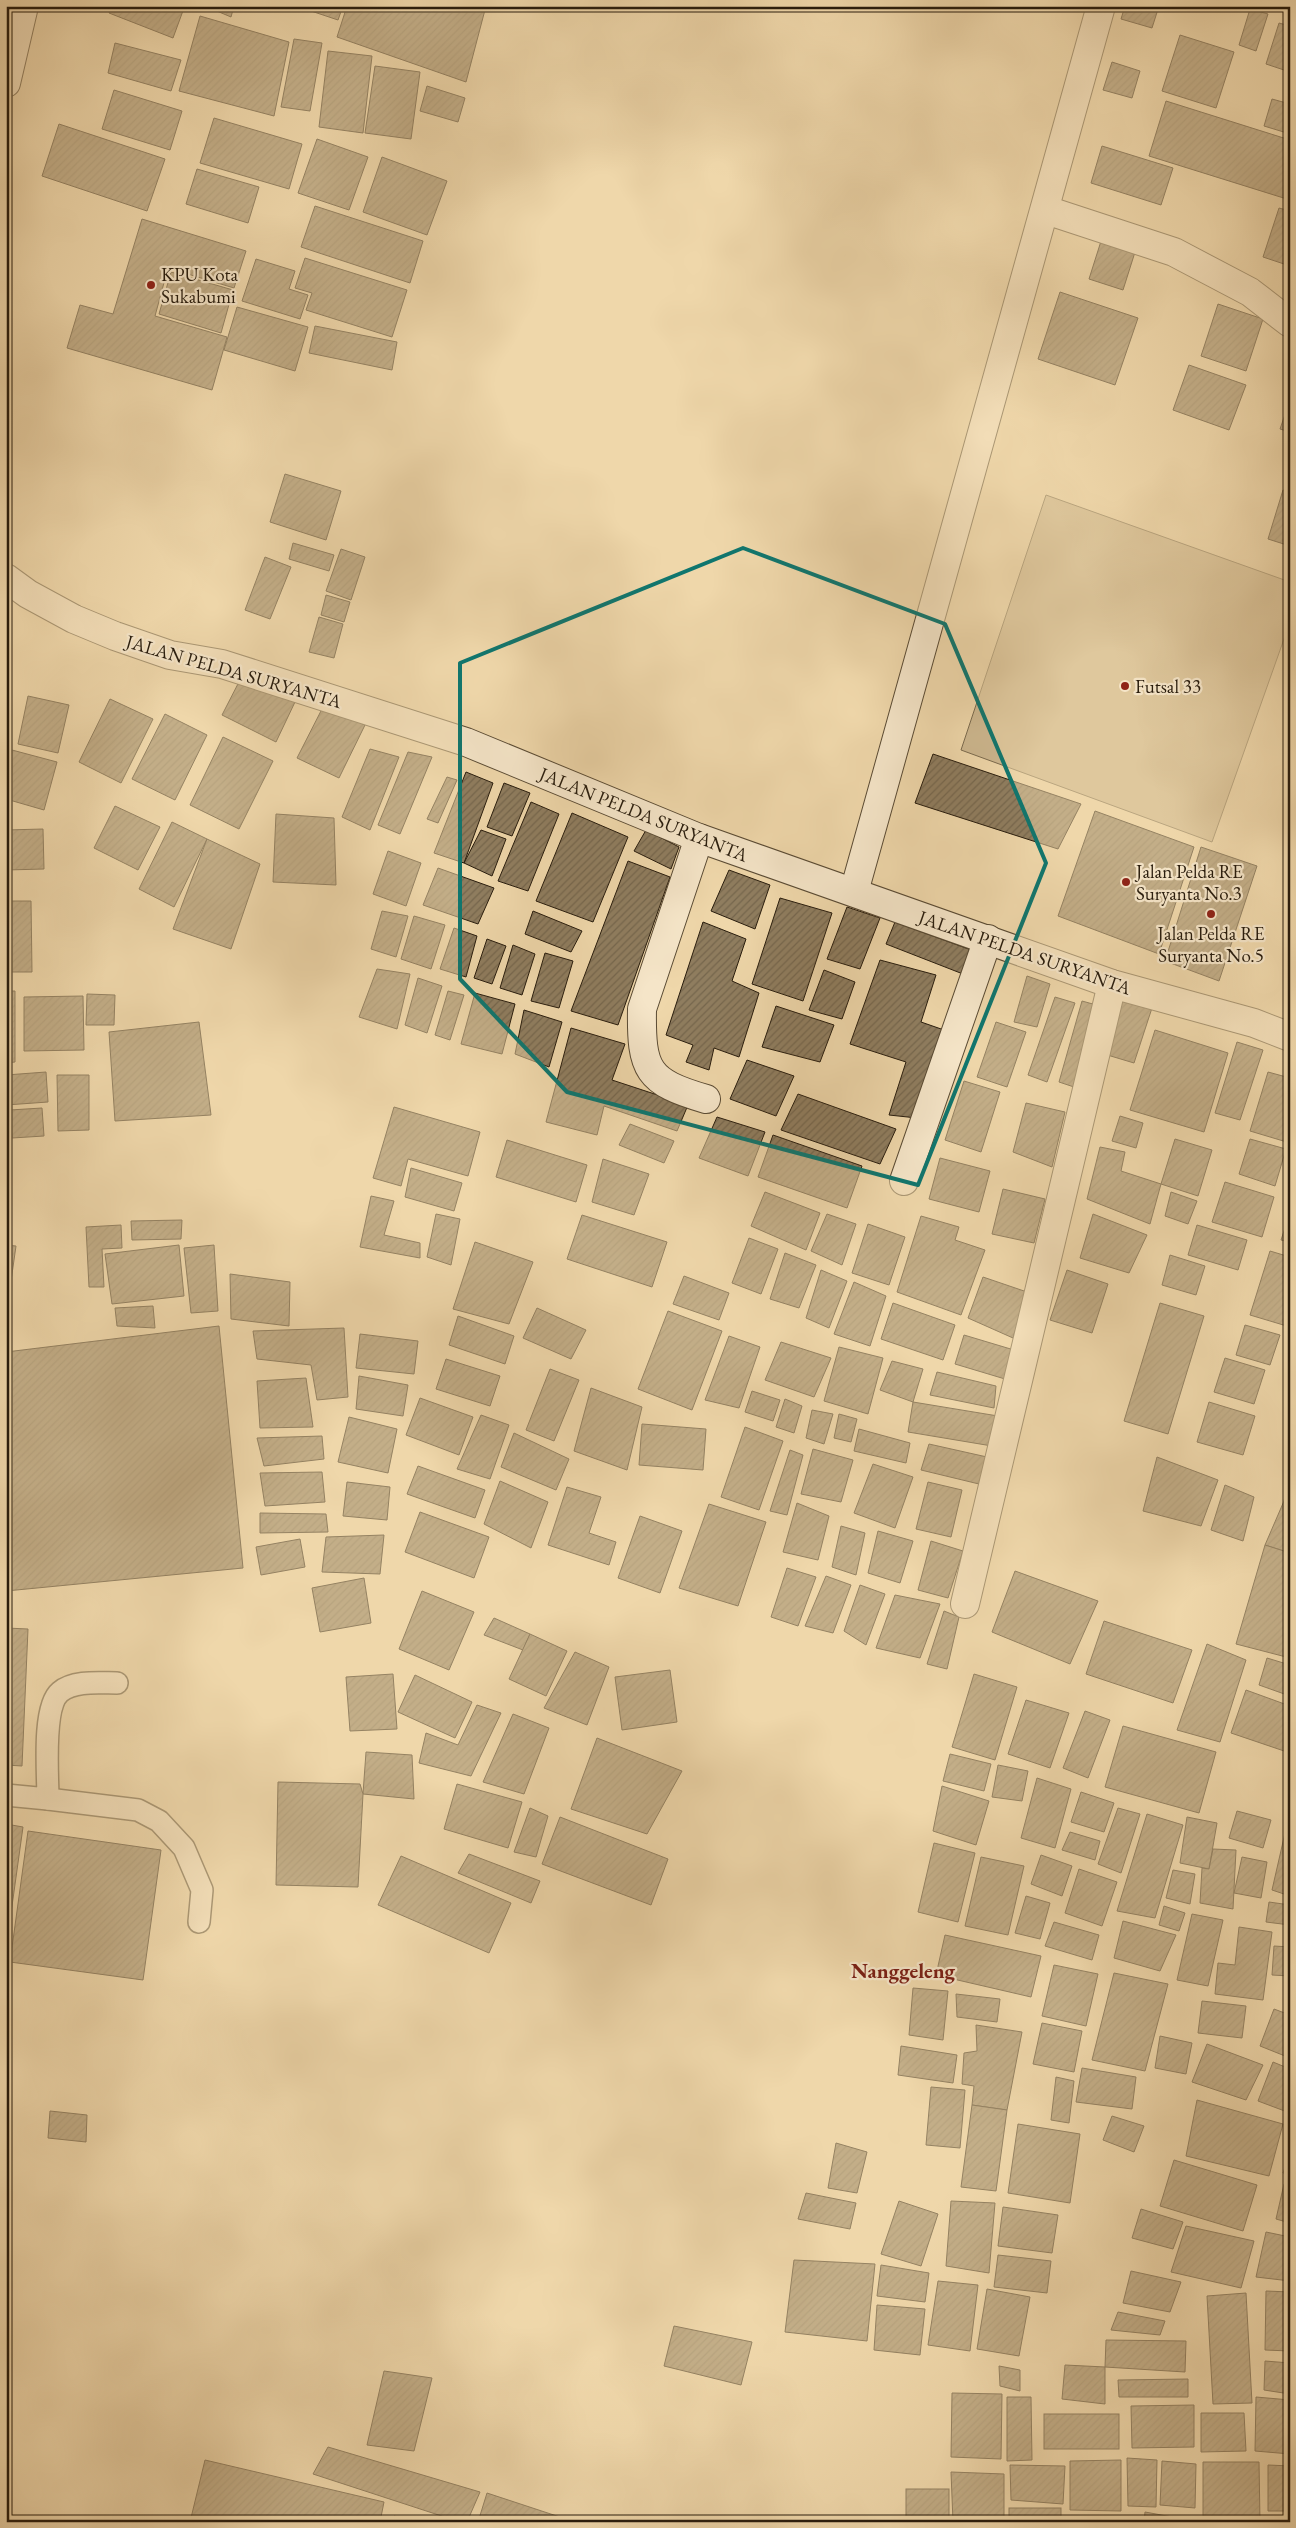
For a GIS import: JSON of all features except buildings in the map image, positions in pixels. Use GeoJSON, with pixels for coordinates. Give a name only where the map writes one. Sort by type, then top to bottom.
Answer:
{"type":"FeatureCollection","features":[{"type":"Feature","properties":{"kind":"street"},"geometry":{"type":"LineString","coordinates":[[6,82],[24,6]]}},
{"type":"Feature","properties":{"kind":"street"},"geometry":{"type":"LineString","coordinates":[[854,892],[1046,210],[1101,6]]}},
{"type":"Feature","properties":{"kind":"street"},"geometry":{"type":"LineString","coordinates":[[1046,210],[1174,252],[1250,292],[1290,323]]}},
{"type":"Feature","properties":{"kind":"street","name":"JALAN PELDA SURYANTA"},"geometry":{"type":"LineString","coordinates":[[6,578],[28,594],[74,619],[115,636],[170,654],[222,664],[466,742],[699,838],[1112,984],[1254,1023],[1290,1037]]}},
{"type":"Feature","properties":{"kind":"street"},"geometry":{"type":"LineString","coordinates":[[699,838],[642,1009],[642,1038],[644,1059],[653,1075],[675,1090],[706,1099]]}},
{"type":"Feature","properties":{"kind":"street"},"geometry":{"type":"LineString","coordinates":[[904,1181],[988,939]]}},
{"type":"Feature","properties":{"kind":"street"},"geometry":{"type":"LineString","coordinates":[[965,1604],[1112,984]]}},
{"type":"Feature","properties":{"kind":"lane"},"geometry":{"type":"LineString","coordinates":[[48,1799],[49,1728],[54,1702],[60,1692],[72,1686],[117,1683]]}},
{"type":"Feature","properties":{"kind":"lane"},"geometry":{"type":"LineString","coordinates":[[6,1795],[138,1810],[159,1821],[184,1848],[202,1890],[200,1922]]}},
{"type":"Feature","properties":{"kind":"highlighted area"},"geometry":{"type":"Polygon","coordinates":[[[743,548],[945,624],[1046,863],[918,1185],[567,1092],[460,979],[460,663],[743,548]]]}},
{"type":"Feature","properties":{"kind":"shaded area","name":"Futsal 33"},"geometry":{"type":"Polygon","coordinates":[[[1046,495],[1290,582],[1290,622],[1212,842],[961,750],[1046,495]]]}},
{"type":"Feature","properties":{"kind":"place","name":"KPU Kota Sukabumi"},"geometry":{"type":"Point","coordinates":[151,285]}},
{"type":"Feature","properties":{"kind":"place","name":"Futsal 33"},"geometry":{"type":"Point","coordinates":[1125,686]}},
{"type":"Feature","properties":{"kind":"place","name":"Jalan Pelda RE Suryanta No.3"},"geometry":{"type":"Point","coordinates":[1126,882]}},
{"type":"Feature","properties":{"kind":"place","name":"Jalan Pelda RE Suryanta No.5"},"geometry":{"type":"Point","coordinates":[1211,914]}},
{"type":"Feature","properties":{"kind":"district","name":"Nanggeleng"},"geometry":{"type":"Point","coordinates":[903,1971]}}]}
